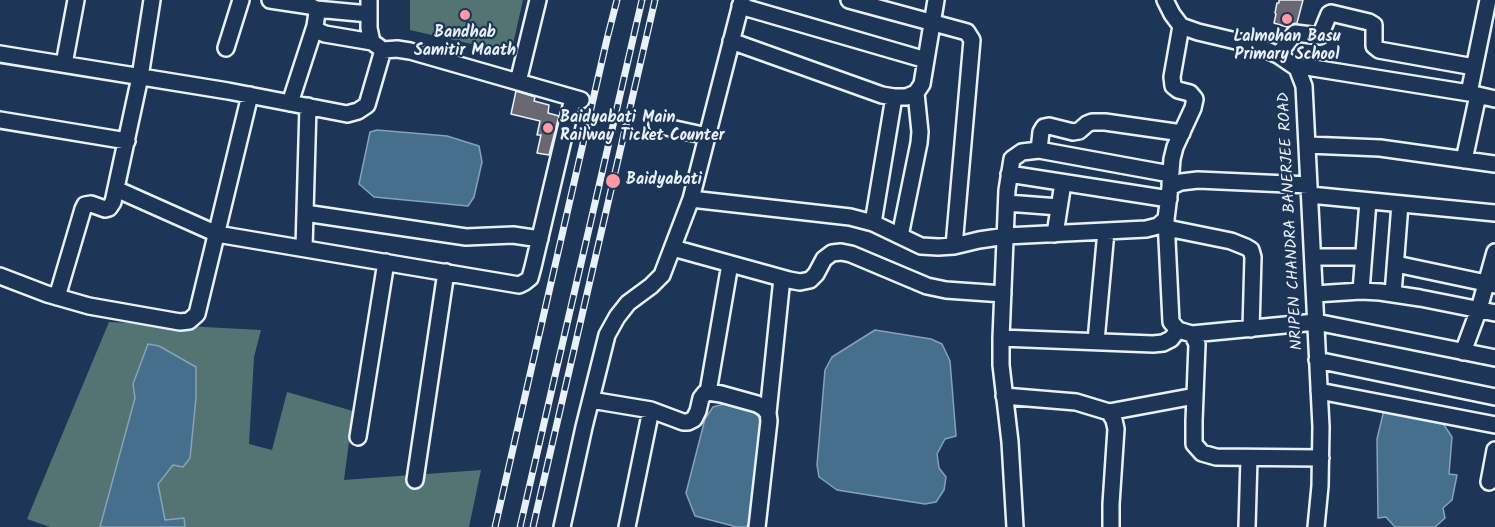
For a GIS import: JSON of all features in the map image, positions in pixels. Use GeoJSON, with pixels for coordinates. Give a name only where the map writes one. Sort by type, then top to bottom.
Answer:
{"type":"FeatureCollection","features":[{"type":"Feature","properties":{"kind":"street"},"geometry":{"type":"LineString","coordinates":[[64,64],[76,0]]}},
{"type":"Feature","properties":{"kind":"street"},"geometry":{"type":"LineString","coordinates":[[57,297],[82,209],[85,205],[91,204],[105,210],[114,202],[140,77],[152,0]]}},
{"type":"Feature","properties":{"kind":"street"},"geometry":{"type":"LineString","coordinates":[[226,48],[241,0]]}},
{"type":"Feature","properties":{"kind":"street"},"geometry":{"type":"LineString","coordinates":[[0,54],[228,91],[347,114],[367,105],[378,46],[369,28],[369,7],[316,9],[270,0]]}},
{"type":"Feature","properties":{"kind":"street"},"geometry":{"type":"LineString","coordinates":[[518,82],[538,0]]}},
{"type":"Feature","properties":{"kind":"street"},"geometry":{"type":"LineString","coordinates":[[849,0],[967,32],[972,40],[954,246]]}},
{"type":"Feature","properties":{"kind":"street"},"geometry":{"type":"LineString","coordinates":[[900,236],[919,143],[916,93],[922,84],[936,0]]}},
{"type":"Feature","properties":{"kind":"street"},"geometry":{"type":"LineString","coordinates":[[1165,0],[1181,26],[1172,78],[1173,86],[1190,93],[1195,99],[1172,159],[1167,224],[1171,322],[1197,344],[1194,444],[1202,453],[1216,457],[1321,458]]}},
{"type":"Feature","properties":{"kind":"street"},"geometry":{"type":"LineString","coordinates":[[562,527],[607,335],[617,316],[628,303],[651,286],[662,274],[673,248],[692,199],[741,3],[926,60]]}},
{"type":"Feature","properties":{"kind":"street"},"geometry":{"type":"LineString","coordinates":[[290,103],[315,26],[316,9]]}},
{"type":"Feature","properties":{"kind":"street"},"geometry":{"type":"LineString","coordinates":[[1464,160],[1473,94],[1474,67],[1490,10]]}},
{"type":"Feature","properties":{"kind":"street"},"geometry":{"type":"LineString","coordinates":[[1278,55],[1295,33],[1320,36],[1331,13],[1374,25],[1374,46],[1379,50],[1474,67]]}},
{"type":"Feature","properties":{"kind":"street"},"geometry":{"type":"LineString","coordinates":[[116,189],[217,234],[519,285],[530,278],[577,99],[410,51],[325,34],[318,31],[315,26]]}},
{"type":"Feature","properties":{"kind":"street","name":"NRIPEN CHANDRA BANERJEE ROAD"},"geometry":{"type":"LineString","coordinates":[[1181,26],[1257,46],[1278,55],[1297,68],[1304,86],[1321,458],[1316,527]]}},
{"type":"Feature","properties":{"kind":"street"},"geometry":{"type":"LineString","coordinates":[[731,41],[882,95],[894,97],[916,93]]}},
{"type":"Feature","properties":{"kind":"street"},"geometry":{"type":"LineString","coordinates":[[1297,68],[1307,67],[1495,99]]}},
{"type":"Feature","properties":{"kind":"street"},"geometry":{"type":"LineString","coordinates":[[0,276],[89,306],[180,322],[189,321],[197,314],[250,96]]}},
{"type":"Feature","properties":{"kind":"street"},"geometry":{"type":"LineString","coordinates":[[873,223],[894,97]]}},
{"type":"Feature","properties":{"kind":"street"},"geometry":{"type":"LineString","coordinates":[[304,248],[308,106]]}},
{"type":"Feature","properties":{"kind":"street"},"geometry":{"type":"LineString","coordinates":[[0,120],[127,141]]}},
{"type":"Feature","properties":{"kind":"street"},"geometry":{"type":"LineString","coordinates":[[1039,150],[1041,132],[1044,127],[1049,126],[1073,132],[1079,131],[1092,122],[1105,122],[1182,133]]}},
{"type":"Feature","properties":{"kind":"street"},"geometry":{"type":"LineString","coordinates":[[657,125],[707,136]]}},
{"type":"Feature","properties":{"kind":"street"},"geometry":{"type":"LineString","coordinates":[[1308,145],[1380,148],[1495,164]]}},
{"type":"Feature","properties":{"kind":"street"},"geometry":{"type":"LineString","coordinates":[[1015,527],[1001,338],[1007,203],[1012,159],[1022,152],[1039,150],[1170,187]]}},
{"type":"Feature","properties":{"kind":"street"},"geometry":{"type":"LineString","coordinates":[[1009,174],[1064,183],[1170,187],[1181,182],[1198,180],[1309,190],[1368,201],[1495,213]]}},
{"type":"Feature","properties":{"kind":"street"},"geometry":{"type":"LineString","coordinates":[[1055,234],[1064,183]]}},
{"type":"Feature","properties":{"kind":"street"},"geometry":{"type":"LineString","coordinates":[[692,199],[850,217],[873,223],[921,246],[938,248],[1006,236],[1146,229],[1167,224],[1231,241],[1251,250],[1253,257],[1251,328]]}},
{"type":"Feature","properties":{"kind":"street"},"geometry":{"type":"LineString","coordinates":[[1360,291],[1368,201]]}},
{"type":"Feature","properties":{"kind":"street"},"geometry":{"type":"LineString","coordinates":[[1007,203],[1059,207]]}},
{"type":"Feature","properties":{"kind":"street"},"geometry":{"type":"LineString","coordinates":[[1394,294],[1400,204]]}},
{"type":"Feature","properties":{"kind":"street"},"geometry":{"type":"LineString","coordinates":[[305,213],[466,237],[513,235],[540,239]]}},
{"type":"Feature","properties":{"kind":"street"},"geometry":{"type":"LineString","coordinates":[[1096,341],[1106,231]]}},
{"type":"Feature","properties":{"kind":"street"},"geometry":{"type":"LineString","coordinates":[[673,248],[800,282],[810,280],[824,259],[832,253],[841,252],[927,286],[946,290],[1003,294]]}},
{"type":"Feature","properties":{"kind":"street"},"geometry":{"type":"LineString","coordinates":[[1313,257],[1363,257]]}},
{"type":"Feature","properties":{"kind":"street"},"geometry":{"type":"LineString","coordinates":[[1463,352],[1491,284],[1494,259]]}},
{"type":"Feature","properties":{"kind":"street"},"geometry":{"type":"LineString","coordinates":[[358,437],[386,262]]}},
{"type":"Feature","properties":{"kind":"street"},"geometry":{"type":"LineString","coordinates":[[708,392],[730,264]]}},
{"type":"Feature","properties":{"kind":"street"},"geometry":{"type":"LineString","coordinates":[[1396,264],[1491,284]]}},
{"type":"Feature","properties":{"kind":"street"},"geometry":{"type":"LineString","coordinates":[[415,480],[446,272]]}},
{"type":"Feature","properties":{"kind":"street"},"geometry":{"type":"LineString","coordinates":[[757,527],[782,278]]}},
{"type":"Feature","properties":{"kind":"street"},"geometry":{"type":"LineString","coordinates":[[1315,294],[1360,291],[1394,294],[1495,313]]}},
{"type":"Feature","properties":{"kind":"street"},"geometry":{"type":"LineString","coordinates":[[1001,338],[1154,344],[1163,343],[1185,332],[1316,322],[1495,358]]}},
{"type":"Feature","properties":{"kind":"street"},"geometry":{"type":"LineString","coordinates":[[1317,360],[1495,397]]}},
{"type":"Feature","properties":{"kind":"street"},"geometry":{"type":"LineString","coordinates":[[1319,391],[1495,425]]}},
{"type":"Feature","properties":{"kind":"street"},"geometry":{"type":"LineString","coordinates":[[591,400],[651,410],[675,420],[688,422],[694,418],[701,398],[708,392],[757,404],[768,413]]}},
{"type":"Feature","properties":{"kind":"street"},"geometry":{"type":"LineString","coordinates":[[1004,396],[1076,402],[1109,412],[1195,396]]}},
{"type":"Feature","properties":{"kind":"street"},"geometry":{"type":"LineString","coordinates":[[627,527],[651,410]]}},
{"type":"Feature","properties":{"kind":"street"},"geometry":{"type":"LineString","coordinates":[[1109,412],[1116,429],[1110,504],[1111,527]]}},
{"type":"Feature","properties":{"kind":"street"},"geometry":{"type":"LineString","coordinates":[[1489,482],[1495,450]]}},
{"type":"Feature","properties":{"kind":"street"},"geometry":{"type":"LineString","coordinates":[[1247,527],[1249,458]]}},
{"type":"Feature","properties":{"kind":"green space","name":"Bandhab Samitir Maath"},"geometry":{"type":"Polygon","coordinates":[[[410,0],[523,0],[511,53],[410,30],[410,0]]]}},
{"type":"Feature","properties":{"kind":"green space"},"geometry":{"type":"Polygon","coordinates":[[[109,322],[261,330],[254,357],[249,444],[272,450],[287,392],[353,411],[344,480],[481,470],[469,527],[50,527],[27,519],[109,322]]]}},
{"type":"Feature","properties":{"kind":"water"},"geometry":{"type":"Polygon","coordinates":[[[377,130],[447,136],[479,146],[482,162],[474,197],[468,206],[374,197],[359,184],[370,132],[377,130]]]}},
{"type":"Feature","properties":{"kind":"water"},"geometry":{"type":"Polygon","coordinates":[[[875,330],[931,339],[942,344],[950,361],[956,436],[945,439],[937,454],[939,468],[946,477],[944,490],[936,502],[925,504],[837,490],[819,477],[817,465],[825,370],[832,357],[875,330]]]}},
{"type":"Feature","properties":{"kind":"water"},"geometry":{"type":"Polygon","coordinates":[[[148,344],[159,346],[196,367],[196,398],[190,458],[183,467],[173,465],[158,484],[165,520],[184,518],[185,527],[100,527],[135,398],[133,384],[148,344]]]}},
{"type":"Feature","properties":{"kind":"water"},"geometry":{"type":"Polygon","coordinates":[[[735,401],[755,413],[765,424],[755,517],[746,527],[737,527],[695,516],[686,493],[705,419],[713,407],[735,401]]]}},
{"type":"Feature","properties":{"kind":"water"},"geometry":{"type":"Polygon","coordinates":[[[1384,410],[1440,419],[1452,437],[1449,474],[1457,475],[1452,500],[1443,508],[1445,518],[1435,527],[1395,527],[1386,517],[1378,518],[1377,439],[1384,410]]]}},
{"type":"Feature","properties":{"kind":"building","name":"Lalmohan Basu Primary School"},"geometry":{"type":"Polygon","coordinates":[[[1279,0],[1303,0],[1297,23],[1287,27],[1274,23],[1279,0]]]}},
{"type":"Feature","properties":{"kind":"building","name":"Baidyabati Main Railway Ticket Counter"},"geometry":{"type":"Polygon","coordinates":[[[516,91],[535,97],[534,101],[549,105],[548,113],[559,116],[549,155],[537,153],[541,135],[537,135],[540,121],[511,114],[516,91]]]}},
{"type":"Feature","properties":{"kind":"railway"},"geometry":{"type":"LineString","coordinates":[[495,527],[617,0]]}},
{"type":"Feature","properties":{"kind":"railway"},"geometry":{"type":"LineString","coordinates":[[520,527],[642,0]]}},
{"type":"Feature","properties":{"kind":"railway"},"geometry":{"type":"LineString","coordinates":[[533,527],[655,0]]}},
{"type":"Feature","properties":{"kind":"place","name":"Bandhab Samitir Maath"},"geometry":{"type":"Point","coordinates":[465,15]}},
{"type":"Feature","properties":{"kind":"place","name":"Lalmohan Basu Primary School"},"geometry":{"type":"Point","coordinates":[1287,19]}},
{"type":"Feature","properties":{"kind":"place","name":"Baidyabati Main Railway Ticket Counter"},"geometry":{"type":"Point","coordinates":[548,128]}},
{"type":"Feature","properties":{"kind":"place","name":"Baidyabati"},"geometry":{"type":"Point","coordinates":[613,181]}}]}
